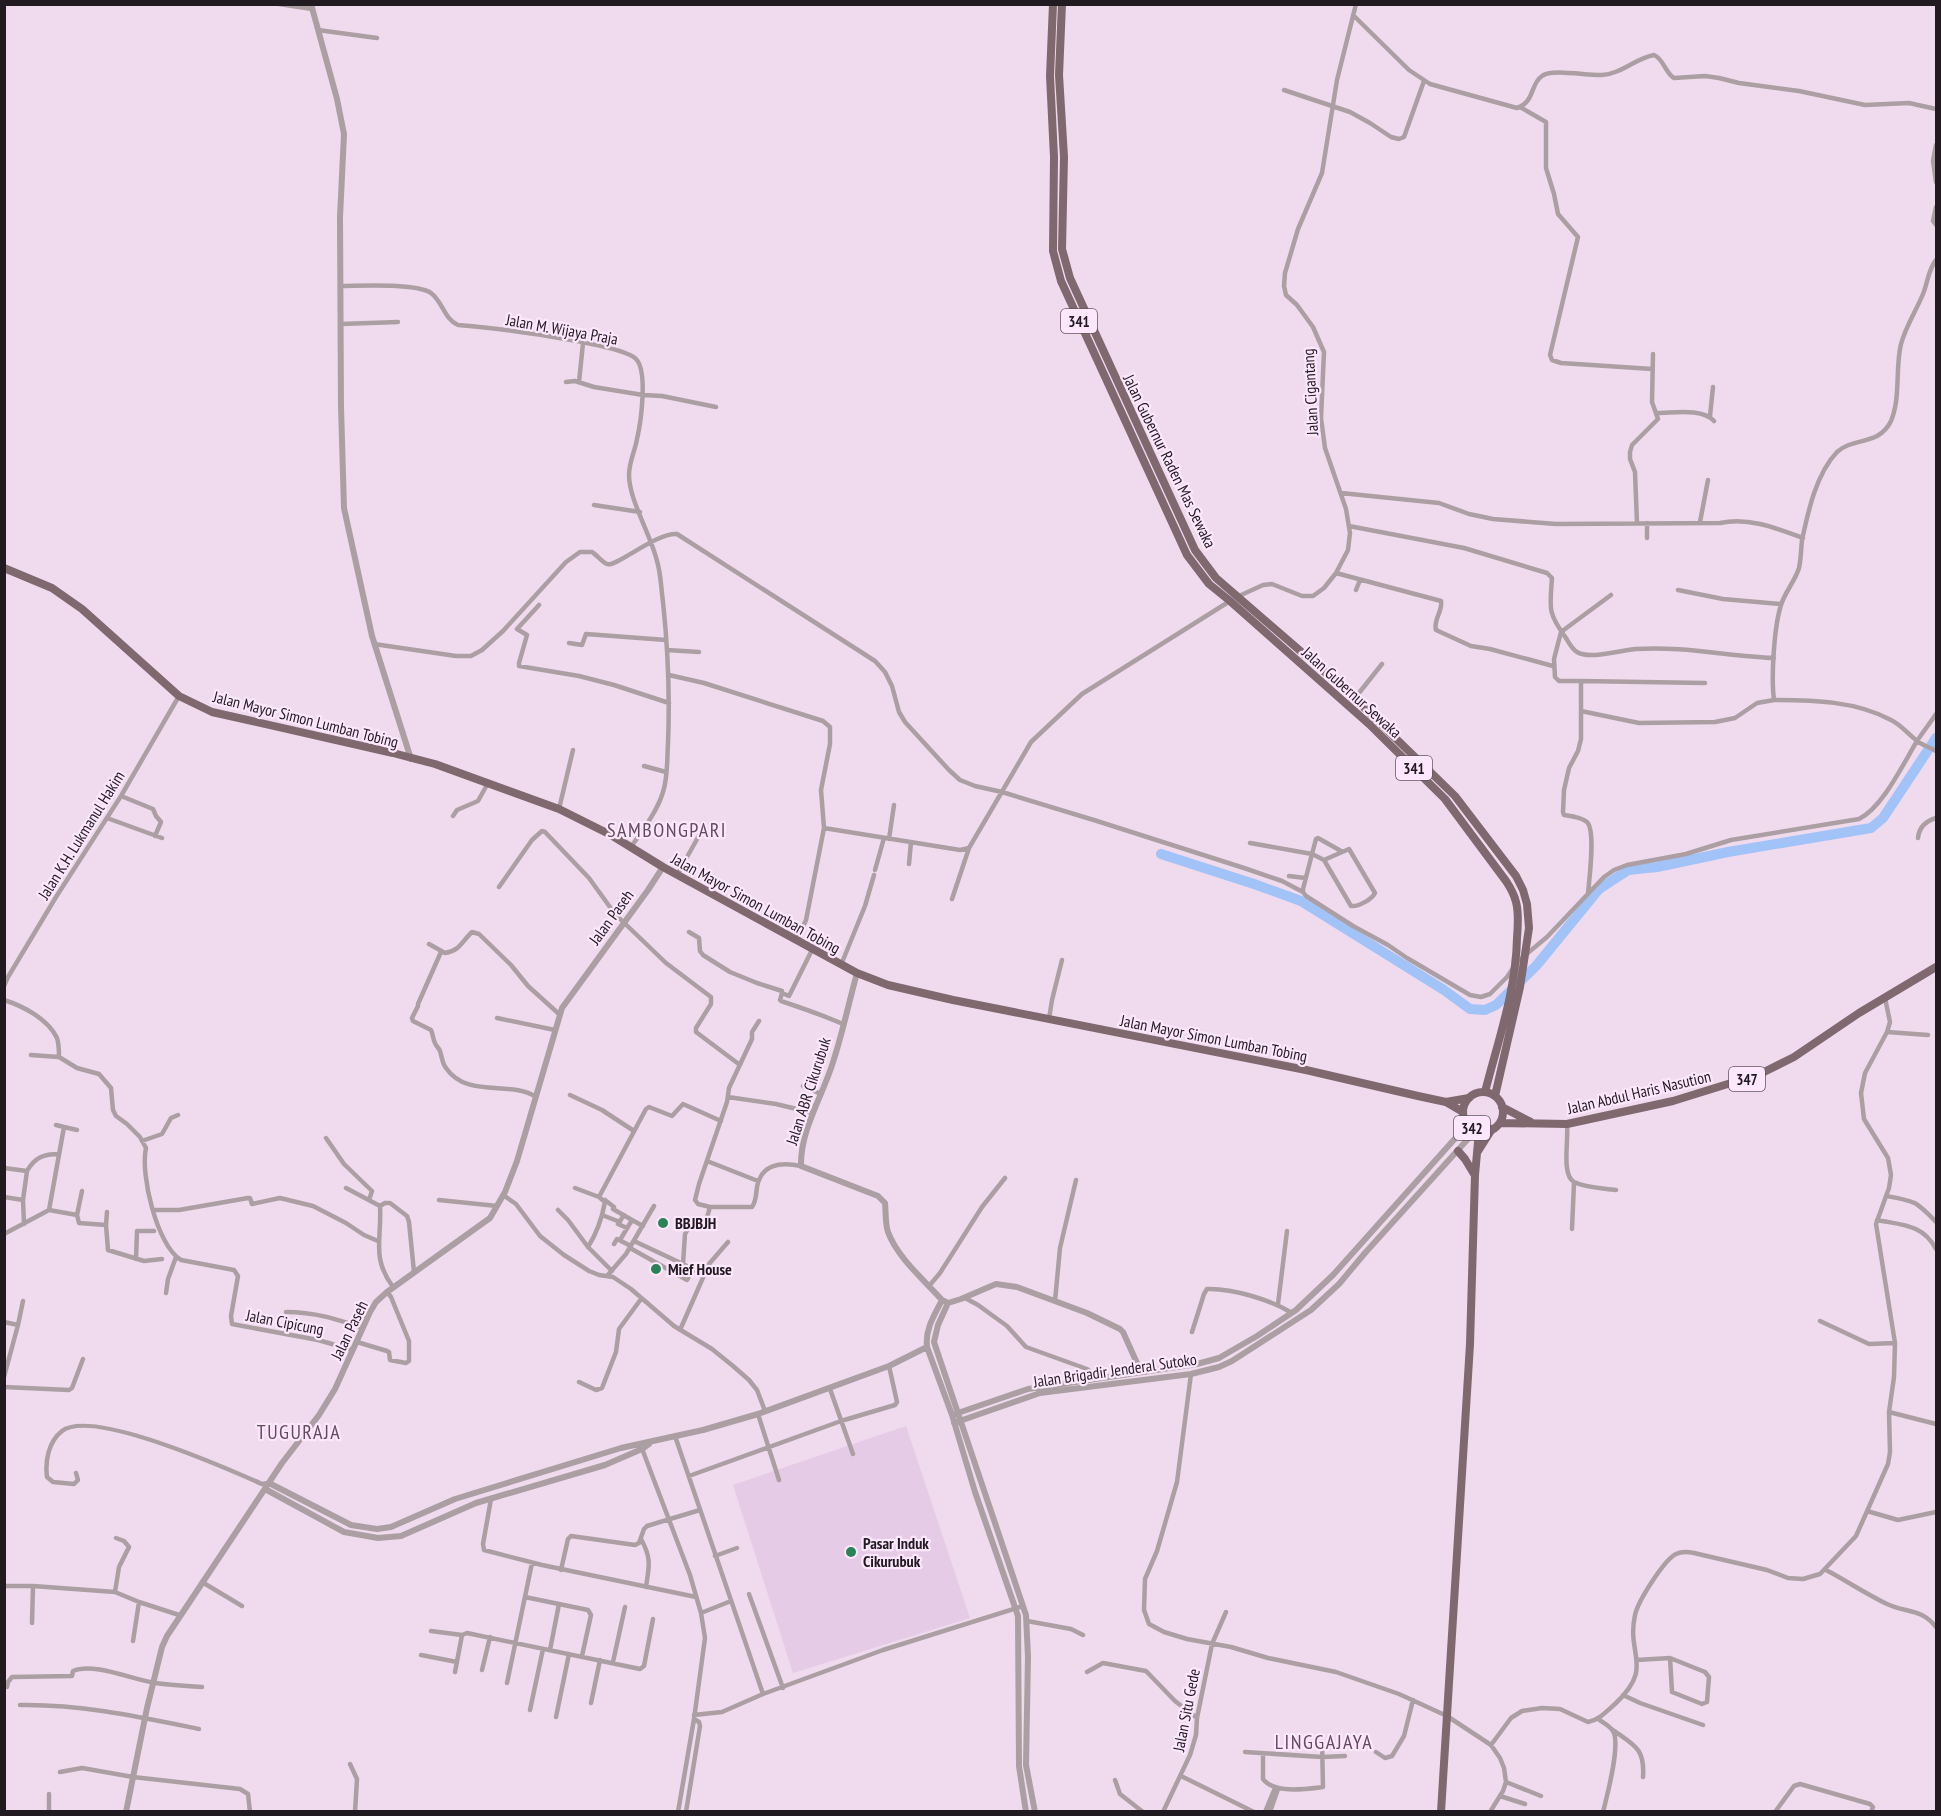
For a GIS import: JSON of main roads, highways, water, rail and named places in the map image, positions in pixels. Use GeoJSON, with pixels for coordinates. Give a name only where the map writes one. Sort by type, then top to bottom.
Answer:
{"type":"FeatureCollection","features":[{"type":"Feature","properties":{"kind":"main road","name":"Jalan Gubernur Raden Mas Sewaka"},"geometry":{"type":"LineString","coordinates":[[1053,4],[1050,75],[1054,181],[1053,250],[1061,281],[1163,492],[1195,550],[1216,578],[1355,698],[1455,796],[1516,876],[1527,904],[1529,928],[1526,955],[1520,963],[1520,987],[1510,1015]]}},
{"type":"Feature","properties":{"kind":"main road","name":"Jalan Gubernur Raden Mas Sewaka"},"geometry":{"type":"LineString","coordinates":[[1062,4],[1059,75],[1064,157],[1062,249],[1070,278],[1163,492],[1187,555],[1209,584],[1230,601]]}},
{"type":"Feature","properties":{"kind":"main road"},"geometry":{"type":"LineString","coordinates":[[1054,181],[1063,182]]}},
{"type":"Feature","properties":{"kind":"main road","name":"Jalan Mayor Simon Lumban Tobing"},"geometry":{"type":"LineString","coordinates":[[4,568],[52,588],[82,609],[178,696],[212,712],[442,766],[559,810],[631,847],[663,867],[857,973],[888,984],[1049,1019],[1306,1070],[1446,1102],[1463,1112]]}},
{"type":"Feature","properties":{"kind":"main road","name":"Jalan Gubernur Sewaka"},"geometry":{"type":"LineString","coordinates":[[1230,601],[1369,724],[1445,799],[1506,880],[1516,902],[1520,963],[1514,981],[1510,1015]]}},
{"type":"Feature","properties":{"kind":"main road"},"geometry":{"type":"LineString","coordinates":[[1324,683],[1331,677]]}},
{"type":"Feature","properties":{"kind":"main road","name":"Jalan Abdul Haris Nasution"},"geometry":{"type":"LineString","coordinates":[[1500,1123],[1567,1124],[1673,1101],[1760,1074],[1794,1057],[1885,997],[1936,967]]}},
{"type":"Feature","properties":{"kind":"main road","name":"341"},"geometry":{"type":"LineString","coordinates":[[1485,1092],[1510,1015]]}},
{"type":"Feature","properties":{"kind":"main road","name":"341"},"geometry":{"type":"LineString","coordinates":[[1495,1096],[1510,1015]]}},
{"type":"Feature","properties":{"kind":"main road","name":"342"},"geometry":{"type":"LineString","coordinates":[[1485,1092],[1495,1096],[1502,1107],[1503,1115],[1500,1123],[1492,1129],[1478,1131],[1468,1124],[1463,1112],[1464,1104],[1469,1098],[1485,1092]]}},
{"type":"Feature","properties":{"kind":"main road","name":"Jalan Mayor Simon Lumban Tobing"},"geometry":{"type":"LineString","coordinates":[[1446,1102],[1469,1098]]}},
{"type":"Feature","properties":{"kind":"main road"},"geometry":{"type":"LineString","coordinates":[[1502,1107],[1532,1122]]}},
{"type":"Feature","properties":{"kind":"main road"},"geometry":{"type":"LineString","coordinates":[[1477,1153],[1492,1129]]}},
{"type":"Feature","properties":{"kind":"main road"},"geometry":{"type":"LineString","coordinates":[[1441,1812],[1470,1344],[1478,1131]]}},
{"type":"Feature","properties":{"kind":"main road"},"geometry":{"type":"LineString","coordinates":[[1458,1151],[1475,1175]]}},
{"type":"Feature","properties":{"kind":"waterway"},"geometry":{"type":"LineString","coordinates":[[1161,854],[1301,901],[1444,990],[1470,1009],[1485,1010],[1496,1005],[1536,966],[1599,889],[1628,870],[1657,867],[1728,852],[1871,828],[1883,818],[1936,738]]}},
{"type":"Feature","properties":{"kind":"place","name":"BBJBJH"},"geometry":{"type":"Point","coordinates":[663,1223]}},
{"type":"Feature","properties":{"kind":"place","name":"Mief House"},"geometry":{"type":"Point","coordinates":[656,1269]}},
{"type":"Feature","properties":{"kind":"place","name":"Pasar Induk Cikurubuk"},"geometry":{"type":"Point","coordinates":[851,1552]}},
{"type":"Feature","properties":{"kind":"district","name":"SAMBONGPARI"},"geometry":{"type":"Point","coordinates":[667,830]}},
{"type":"Feature","properties":{"kind":"district","name":"TUGURAJA"},"geometry":{"type":"Point","coordinates":[299,1432]}},
{"type":"Feature","properties":{"kind":"district","name":"LINGGAJAYA"},"geometry":{"type":"Point","coordinates":[1324,1742]}}]}
